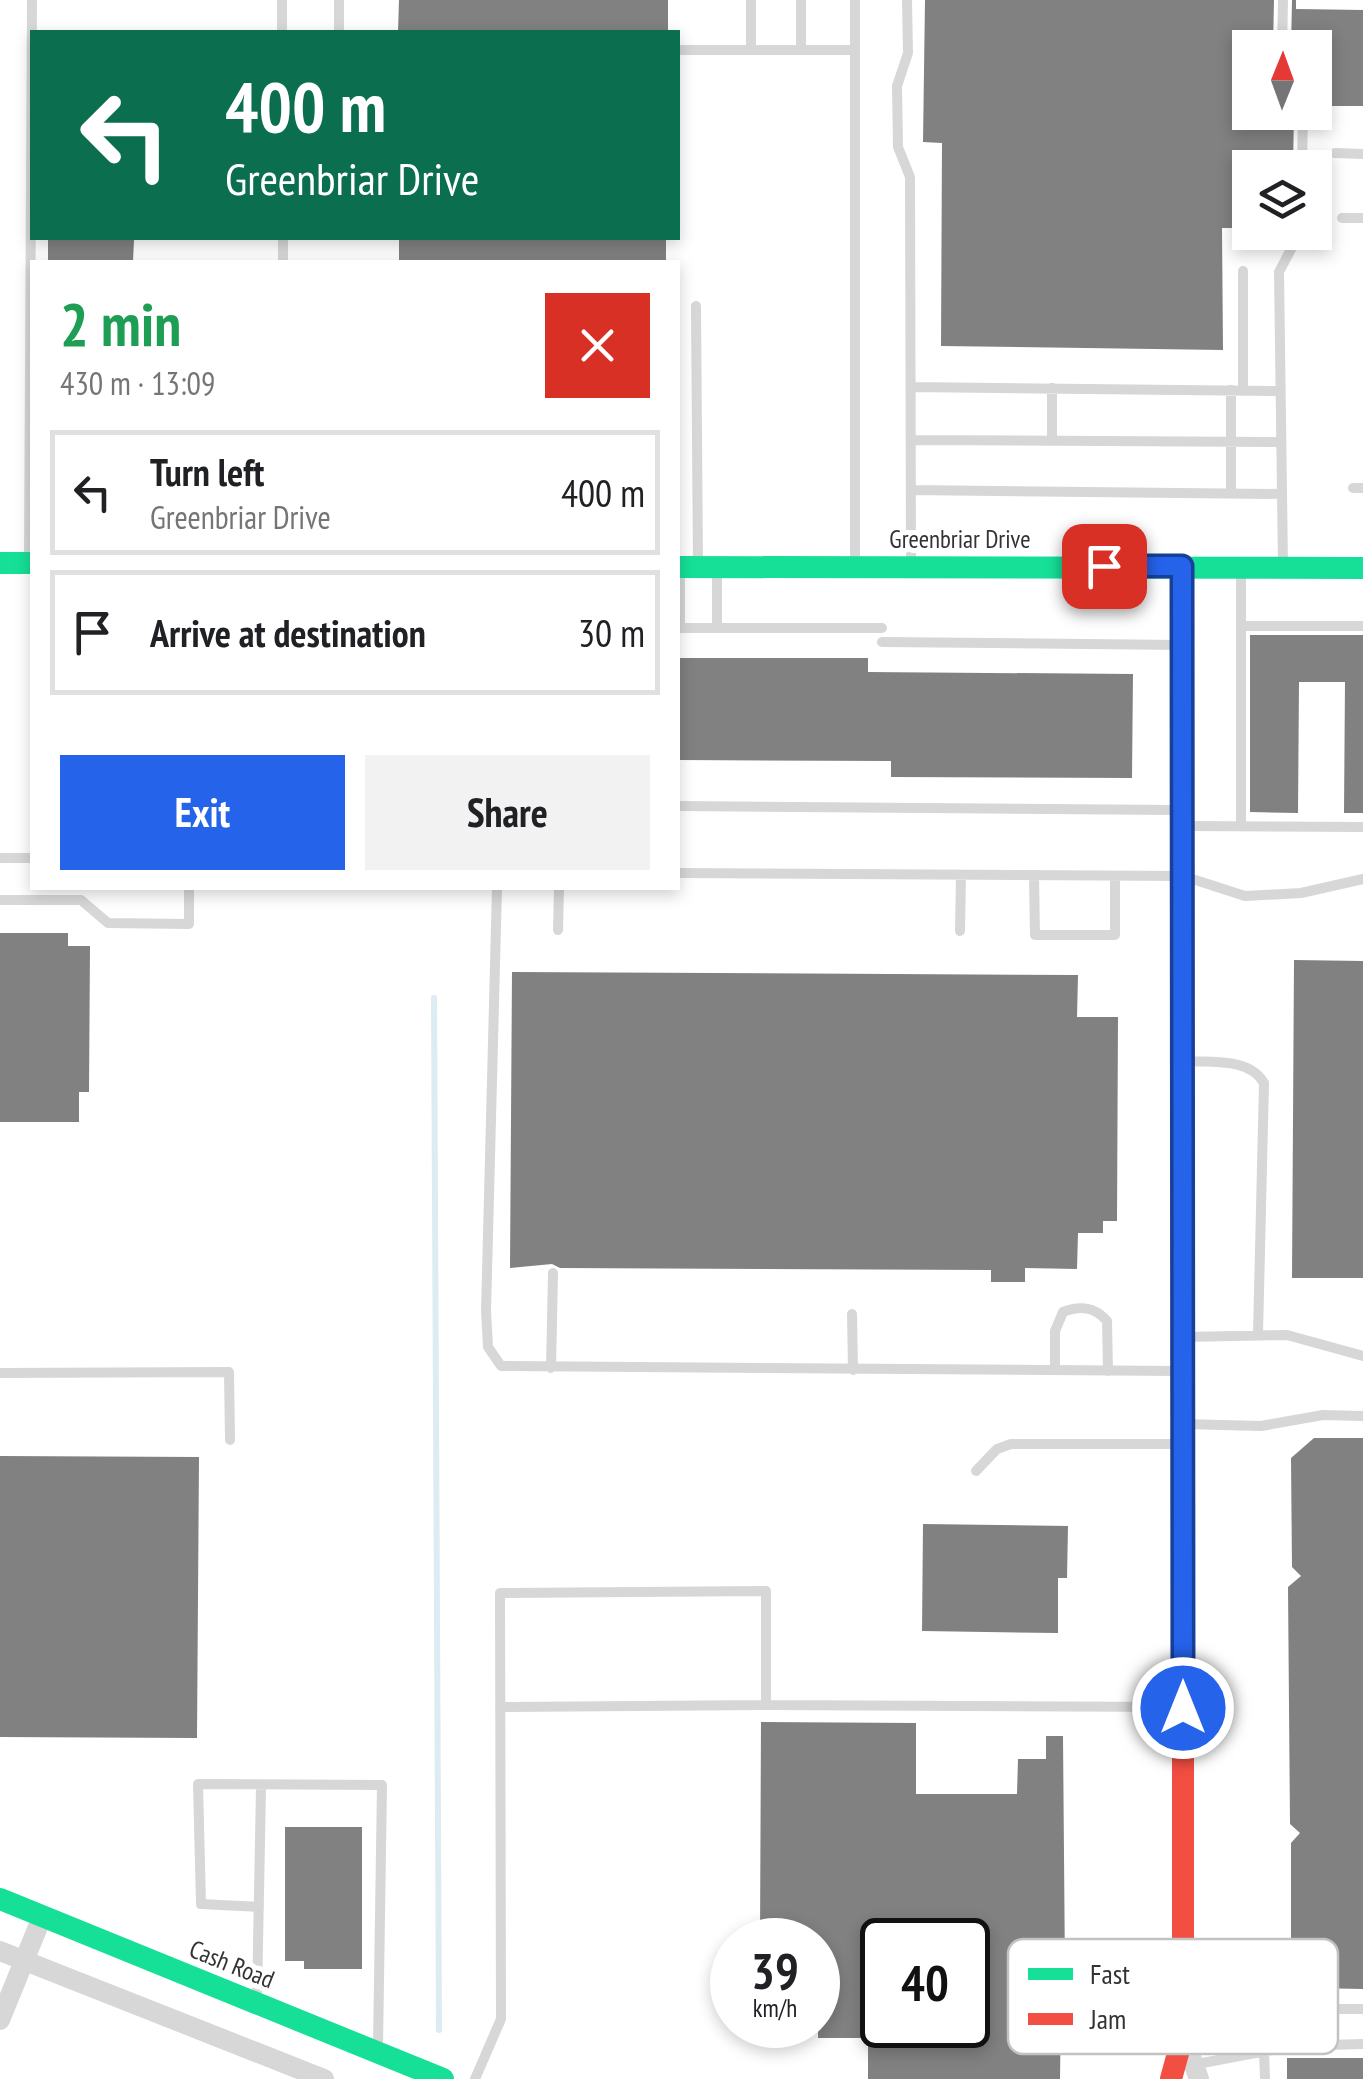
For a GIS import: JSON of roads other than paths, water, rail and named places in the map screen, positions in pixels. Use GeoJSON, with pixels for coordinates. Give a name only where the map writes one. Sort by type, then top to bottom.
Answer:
{"type":"FeatureCollection","features":[{"type":"Feature","properties":{"kind":"street"},"geometry":{"type":"LineString","coordinates":[[0,563],[30,563]]}},
{"type":"Feature","properties":{"kind":"street"},"geometry":{"type":"LineString","coordinates":[[1182,566],[1183,1939]]}},
{"type":"Feature","properties":{"kind":"street","name":"Greenbriar Drive"},"geometry":{"type":"LineString","coordinates":[[693,567],[1363,568]]}},
{"type":"Feature","properties":{"kind":"street","name":"Cash Road"},"geometry":{"type":"LineString","coordinates":[[0,1899],[443,2079]]}},
{"type":"Feature","properties":{"kind":"street"},"geometry":{"type":"LineString","coordinates":[[0,2020],[42,1917]]}},
{"type":"Feature","properties":{"kind":"street"},"geometry":{"type":"LineString","coordinates":[[0,1952],[324,2079]]}},
{"type":"Feature","properties":{"kind":"street"},"geometry":{"type":"LineString","coordinates":[[1171,2079],[1178,2054]]}},
{"type":"Feature","properties":{"kind":"lane"},"geometry":{"type":"LineString","coordinates":[[32,0],[32,30]]}},
{"type":"Feature","properties":{"kind":"lane"},"geometry":{"type":"LineString","coordinates":[[282,0],[282,30]]}},
{"type":"Feature","properties":{"kind":"lane"},"geometry":{"type":"LineString","coordinates":[[339,0],[339,30]]}},
{"type":"Feature","properties":{"kind":"lane"},"geometry":{"type":"LineString","coordinates":[[751,0],[751,50]]}},
{"type":"Feature","properties":{"kind":"lane"},"geometry":{"type":"LineString","coordinates":[[800,0],[800,50]]}},
{"type":"Feature","properties":{"kind":"lane"},"geometry":{"type":"LineString","coordinates":[[855,0],[855,567]]}},
{"type":"Feature","properties":{"kind":"lane"},"geometry":{"type":"LineString","coordinates":[[908,0],[908,54],[897,86],[898,147],[910,177],[911,566]]}},
{"type":"Feature","properties":{"kind":"lane"},"geometry":{"type":"LineString","coordinates":[[1282,0],[1282,30]]}},
{"type":"Feature","properties":{"kind":"lane"},"geometry":{"type":"LineString","coordinates":[[680,50],[855,50]]}},
{"type":"Feature","properties":{"kind":"lane"},"geometry":{"type":"LineString","coordinates":[[1335,153],[1363,154]]}},
{"type":"Feature","properties":{"kind":"lane"},"geometry":{"type":"LineString","coordinates":[[1342,218],[1363,218]]}},
{"type":"Feature","properties":{"kind":"lane"},"geometry":{"type":"LineString","coordinates":[[1282,567],[1278,272],[1290,250]]}},
{"type":"Feature","properties":{"kind":"lane"},"geometry":{"type":"LineString","coordinates":[[1231,494],[1243,271]]}},
{"type":"Feature","properties":{"kind":"lane"},"geometry":{"type":"LineString","coordinates":[[680,624],[693,567],[696,306]]}},
{"type":"Feature","properties":{"kind":"lane"},"geometry":{"type":"LineString","coordinates":[[911,386],[1280,391]]}},
{"type":"Feature","properties":{"kind":"lane"},"geometry":{"type":"LineString","coordinates":[[1052,388],[1052,441]]}},
{"type":"Feature","properties":{"kind":"lane"},"geometry":{"type":"LineString","coordinates":[[911,440],[1281,442]]}},
{"type":"Feature","properties":{"kind":"lane"},"geometry":{"type":"LineString","coordinates":[[911,490],[1282,494]]}},
{"type":"Feature","properties":{"kind":"lane"},"geometry":{"type":"LineString","coordinates":[[1241,566],[1241,826]]}},
{"type":"Feature","properties":{"kind":"lane"},"geometry":{"type":"LineString","coordinates":[[693,567],[717,628]]}},
{"type":"Feature","properties":{"kind":"lane"},"geometry":{"type":"LineString","coordinates":[[1241,626],[1363,626]]}},
{"type":"Feature","properties":{"kind":"lane"},"geometry":{"type":"LineString","coordinates":[[680,628],[882,628]]}},
{"type":"Feature","properties":{"kind":"lane"},"geometry":{"type":"LineString","coordinates":[[882,642],[1182,644]]}},
{"type":"Feature","properties":{"kind":"lane"},"geometry":{"type":"LineString","coordinates":[[680,806],[1182,818],[1241,826],[1363,827]]}},
{"type":"Feature","properties":{"kind":"lane"},"geometry":{"type":"LineString","coordinates":[[0,858],[30,858]]}},
{"type":"Feature","properties":{"kind":"lane"},"geometry":{"type":"LineString","coordinates":[[680,873],[1182,876],[1244,896],[1301,893],[1363,879]]}},
{"type":"Feature","properties":{"kind":"lane"},"geometry":{"type":"LineString","coordinates":[[960,932],[961,875]]}},
{"type":"Feature","properties":{"kind":"lane"},"geometry":{"type":"LineString","coordinates":[[1034,875],[1035,935],[1115,935],[1115,876]]}},
{"type":"Feature","properties":{"kind":"lane"},"geometry":{"type":"LineString","coordinates":[[0,900],[81,894],[108,923],[189,924],[189,890]]}},
{"type":"Feature","properties":{"kind":"lane"},"geometry":{"type":"LineString","coordinates":[[497,890],[489,1093],[488,1347],[501,1366],[1183,1370]]}},
{"type":"Feature","properties":{"kind":"lane"},"geometry":{"type":"LineString","coordinates":[[558,930],[559,890]]}},
{"type":"Feature","properties":{"kind":"lane"},"geometry":{"type":"LineString","coordinates":[[1183,1060],[1245,1066],[1257,1071],[1264,1083],[1258,1334]]}},
{"type":"Feature","properties":{"kind":"lane"},"geometry":{"type":"LineString","coordinates":[[550,1368],[553,1273]]}},
{"type":"Feature","properties":{"kind":"lane"},"geometry":{"type":"LineString","coordinates":[[1055,1370],[1058,1320],[1063,1312],[1083,1308],[1092,1309],[1108,1322],[1108,1370]]}},
{"type":"Feature","properties":{"kind":"lane"},"geometry":{"type":"LineString","coordinates":[[852,1314],[853,1370]]}},
{"type":"Feature","properties":{"kind":"lane"},"geometry":{"type":"LineString","coordinates":[[1183,1337],[1287,1336],[1363,1356]]}},
{"type":"Feature","properties":{"kind":"lane"},"geometry":{"type":"LineString","coordinates":[[0,1373],[229,1372],[230,1440]]}},
{"type":"Feature","properties":{"kind":"lane"},"geometry":{"type":"LineString","coordinates":[[976,1471],[996,1448],[1011,1444],[1183,1434],[1323,1416],[1363,1416]]}},
{"type":"Feature","properties":{"kind":"lane"},"geometry":{"type":"LineString","coordinates":[[475,2079],[500,2019],[500,1592],[766,1590],[766,1705]]}},
{"type":"Feature","properties":{"kind":"lane"},"geometry":{"type":"LineString","coordinates":[[500,1707],[1183,1708]]}},
{"type":"Feature","properties":{"kind":"lane"},"geometry":{"type":"LineString","coordinates":[[259,1907],[201,1904],[198,1784],[261,1788],[382,1785],[378,2052]]}},
{"type":"Feature","properties":{"kind":"lane"},"geometry":{"type":"LineString","coordinates":[[257,2004],[261,1788]]}},
{"type":"Feature","properties":{"kind":"lane"},"geometry":{"type":"LineString","coordinates":[[1338,2045],[1363,2044]]}},
{"type":"Feature","properties":{"kind":"lane"},"geometry":{"type":"LineString","coordinates":[[1198,2072],[1257,2054]]}},
{"type":"Feature","properties":{"kind":"lane"},"geometry":{"type":"LineString","coordinates":[[1264,2054],[1265,2079]]}},
{"type":"Feature","properties":{"kind":"waterway"},"geometry":{"type":"LineString","coordinates":[[434,998],[439,2030]]}}]}
